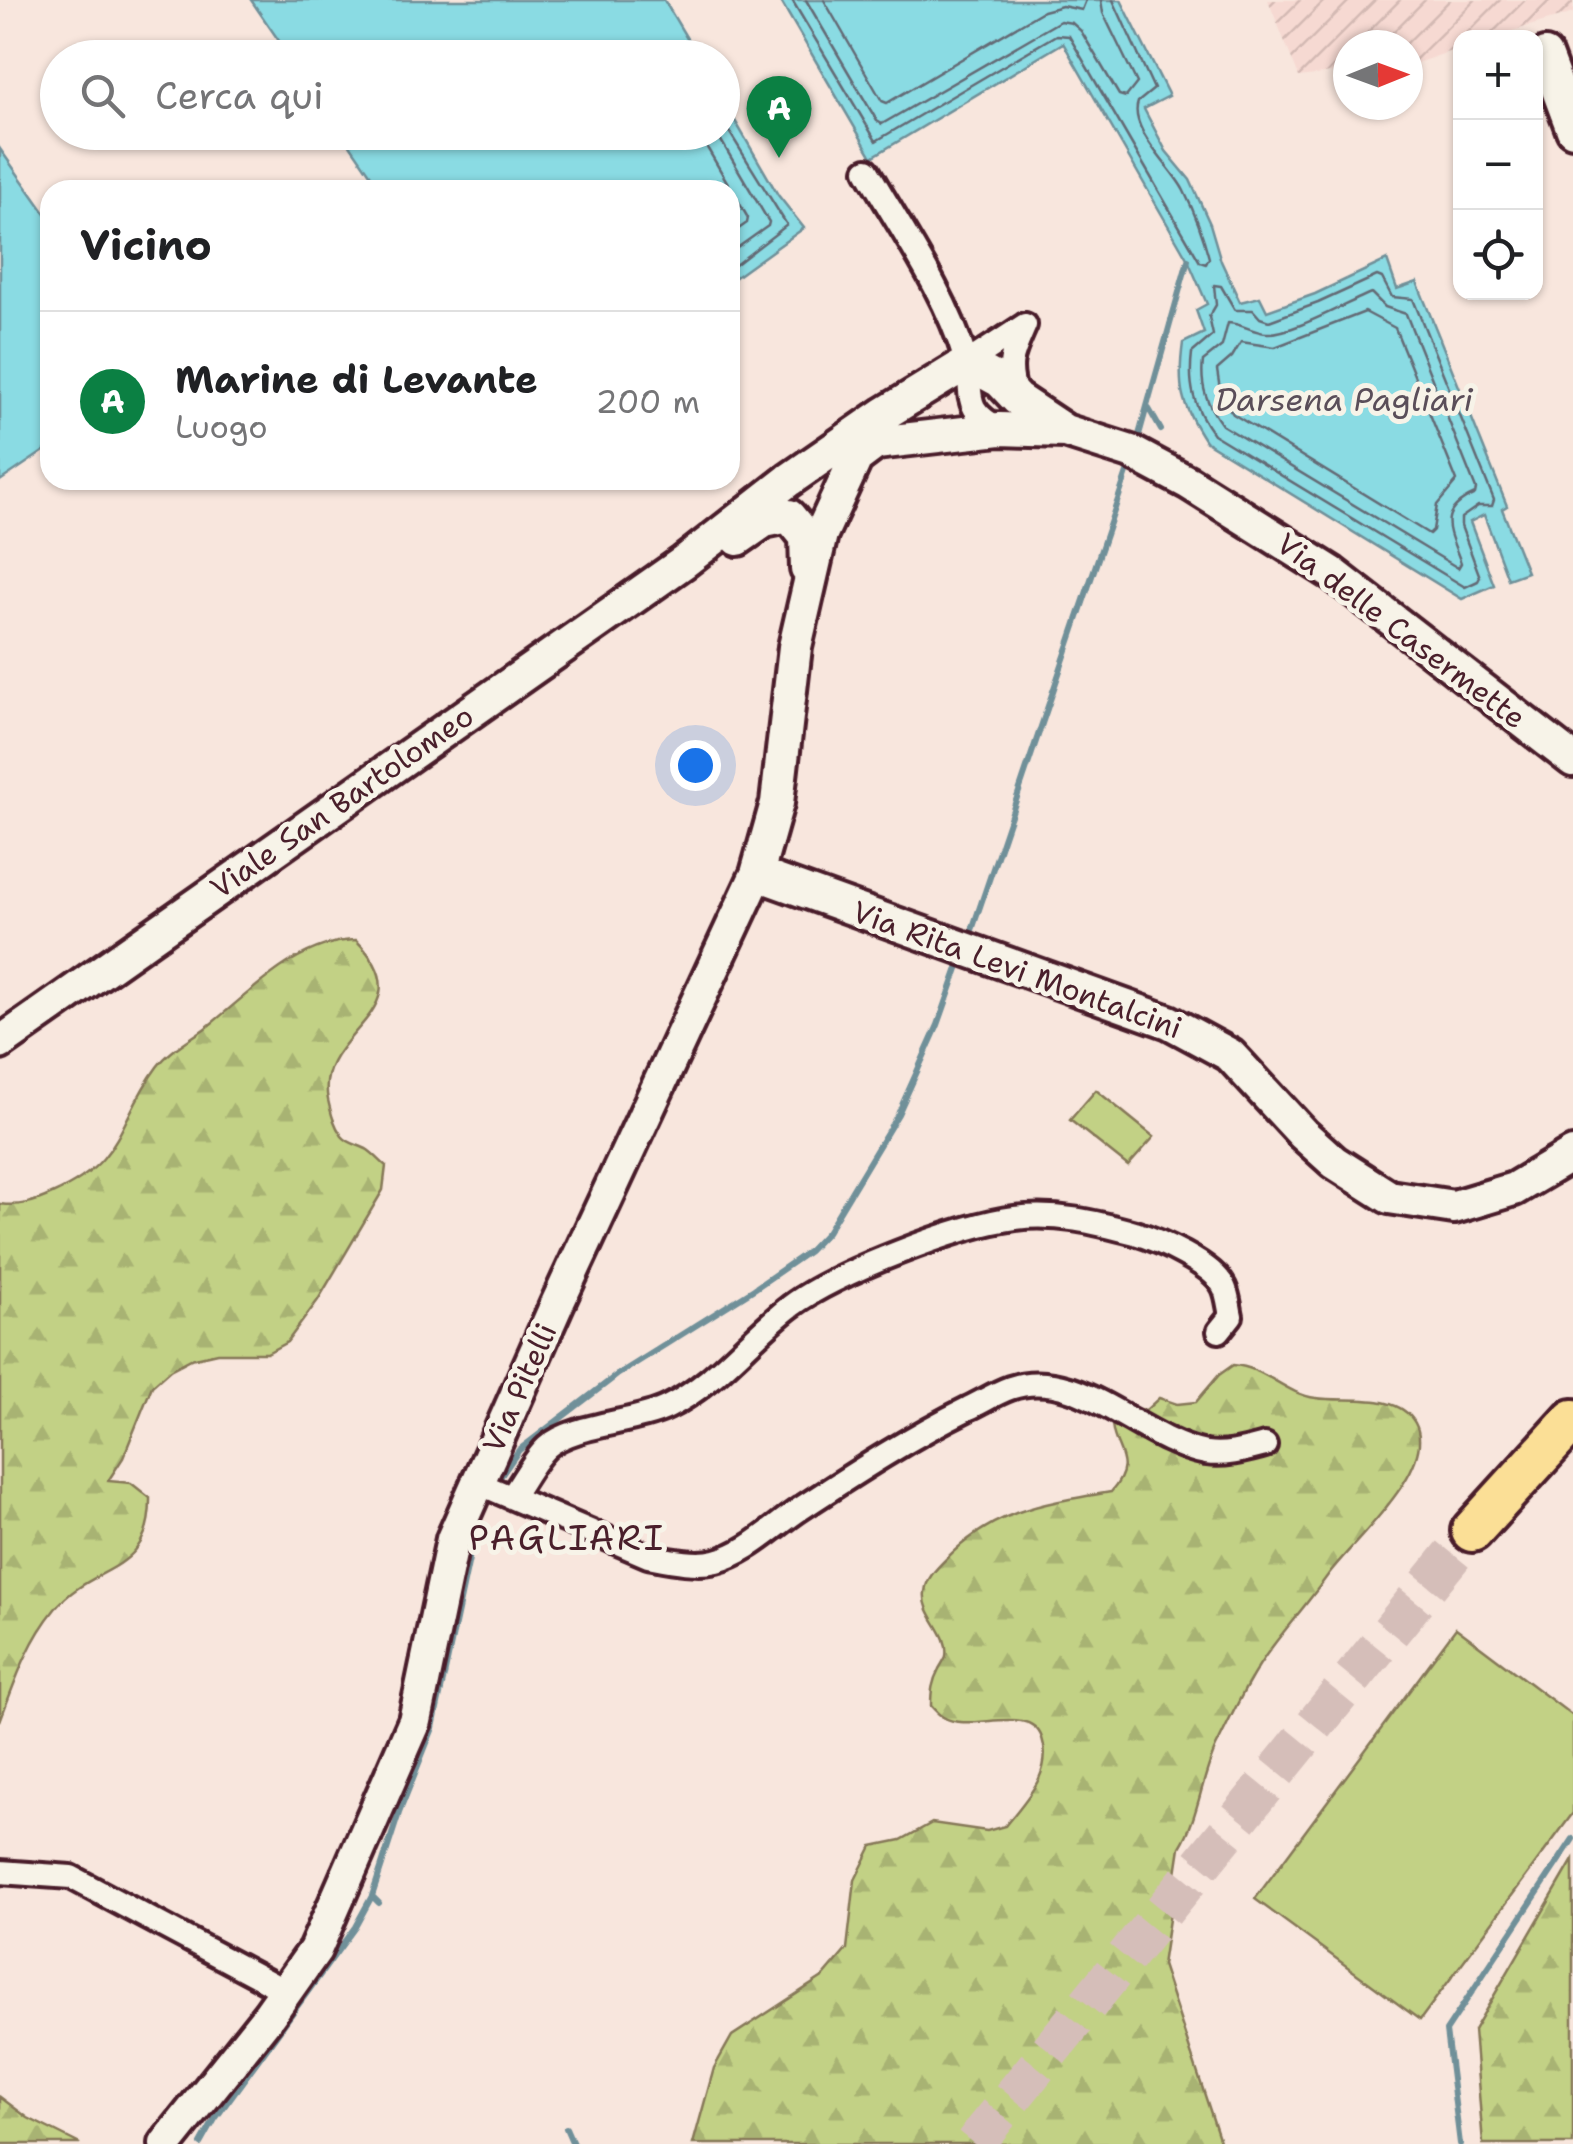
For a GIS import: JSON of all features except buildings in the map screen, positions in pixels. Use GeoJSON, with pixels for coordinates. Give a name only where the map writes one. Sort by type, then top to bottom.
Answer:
{"type":"FeatureCollection","features":[{"type":"Feature","properties":{"kind":"highway"},"geometry":{"type":"LineString","coordinates":[[1472,1532],[1573,1420]]}},
{"type":"Feature","properties":{"kind":"main road"},"geometry":{"type":"LineString","coordinates":[[1551,53],[1562,119]]}},
{"type":"Feature","properties":{"kind":"main road"},"geometry":{"type":"LineString","coordinates":[[967,363],[1000,381],[1017,399],[1065,430]]}},
{"type":"Feature","properties":{"kind":"main road","name":"Viale San Bartolomeo"},"geometry":{"type":"LineString","coordinates":[[0,1042],[684,562],[789,480],[967,363]]}},
{"type":"Feature","properties":{"kind":"main road"},"geometry":{"type":"LineString","coordinates":[[1000,429],[1065,430]]}},
{"type":"Feature","properties":{"kind":"main road","name":"Via Pitelli"},"geometry":{"type":"LineString","coordinates":[[166,2144],[287,1992],[314,1950],[415,1721],[453,1539],[494,1489],[556,1304],[757,874],[777,804],[792,664],[821,534],[866,451],[1000,429]]}},
{"type":"Feature","properties":{"kind":"main road","name":"Via delle Casermette"},"geometry":{"type":"LineString","coordinates":[[1065,430],[1139,456],[1190,483],[1332,573],[1573,760]]}},
{"type":"Feature","properties":{"kind":"main road","name":"Via Pitelli"},"geometry":{"type":"LineString","coordinates":[[764,521],[789,516],[804,531],[807,599]]}},
{"type":"Feature","properties":{"kind":"main road","name":"Viale San Bartolomeo"},"geometry":{"type":"LineString","coordinates":[[684,562],[692,568],[701,564],[764,521]]}},
{"type":"Feature","properties":{"kind":"main road","name":"Via Rita Levi Montalcini"},"geometry":{"type":"LineString","coordinates":[[757,874],[1170,1022],[1230,1054],[1302,1134],[1334,1162],[1389,1196],[1454,1208],[1514,1190],[1573,1154]]}},
{"type":"Feature","properties":{"kind":"street"},"geometry":{"type":"LineString","coordinates":[[867,170],[950,316],[967,363],[968,396],[973,408],[982,419],[1000,429]]}},
{"type":"Feature","properties":{"kind":"street","name":"Viale San Bartolomeo"},"geometry":{"type":"LineString","coordinates":[[967,363],[1025,326],[1010,356],[1009,369],[1017,399]]}},
{"type":"Feature","properties":{"kind":"street"},"geometry":{"type":"LineString","coordinates":[[1219,1331],[1231,1316],[1224,1286],[1208,1270],[1184,1256],[1148,1237],[1093,1221],[1013,1218],[916,1248],[832,1282],[794,1304],[706,1382],[668,1408],[550,1444],[494,1489],[648,1556],[715,1562],[754,1543],[795,1512],[927,1428],[1012,1387],[1047,1382],[1074,1389],[1182,1446],[1208,1454],[1239,1452],[1265,1444]]}},
{"type":"Feature","properties":{"kind":"street"},"geometry":{"type":"LineString","coordinates":[[0,1872],[71,1877],[287,1992]]}},
{"type":"Feature","properties":{"kind":"shaded area"},"geometry":{"type":"Polygon","coordinates":[[[1268,0],[1573,0],[1573,13],[1516,30],[1453,30],[1453,50],[1423,61],[1423,30],[1333,30],[1333,73],[1299,77],[1268,0]]]}},
{"type":"Feature","properties":{"kind":"green space"},"geometry":{"type":"Polygon","coordinates":[[[356,940],[375,965],[381,987],[376,1005],[336,1056],[328,1076],[328,1100],[342,1136],[368,1150],[386,1166],[383,1190],[318,1300],[287,1342],[267,1353],[217,1353],[191,1359],[152,1386],[123,1458],[108,1481],[131,1483],[150,1498],[148,1524],[141,1542],[117,1566],[70,1594],[55,1609],[30,1648],[0,1721],[0,1204],[33,1201],[76,1182],[107,1154],[144,1087],[169,1055],[278,969],[315,949],[356,940]]]}},
{"type":"Feature","properties":{"kind":"green space"},"geometry":{"type":"Polygon","coordinates":[[[1096,1090],[1154,1137],[1128,1166],[1070,1120],[1096,1090]]]}},
{"type":"Feature","properties":{"kind":"green space"},"geometry":{"type":"Polygon","coordinates":[[[1233,1365],[1255,1370],[1305,1396],[1370,1400],[1397,1406],[1415,1423],[1419,1441],[1415,1461],[1390,1503],[1328,1575],[1249,1683],[1216,1747],[1192,1823],[1180,1847],[1162,1965],[1221,2144],[693,2144],[714,2068],[732,2036],[824,1976],[847,1949],[855,1880],[872,1846],[901,1840],[932,1823],[987,1831],[1005,1826],[1041,1774],[1045,1751],[1035,1727],[1012,1720],[954,1721],[931,1706],[933,1683],[946,1657],[944,1639],[925,1601],[932,1575],[963,1543],[1002,1519],[1042,1505],[1111,1492],[1123,1470],[1112,1411],[1129,1407],[1146,1410],[1159,1398],[1177,1404],[1196,1402],[1233,1365]]]}},
{"type":"Feature","properties":{"kind":"green space"},"geometry":{"type":"Polygon","coordinates":[[[1456,1628],[1573,1716],[1573,1813],[1420,2020],[1255,1899],[1456,1628]]]}},
{"type":"Feature","properties":{"kind":"green space"},"geometry":{"type":"Polygon","coordinates":[[[1573,1860],[1573,2144],[1483,2144],[1474,2030],[1573,1860]]]}},
{"type":"Feature","properties":{"kind":"green space"},"geometry":{"type":"Polygon","coordinates":[[[0,2097],[28,2118],[80,2144],[0,2144],[0,2097]]]}},
{"type":"Feature","properties":{"kind":"water"},"geometry":{"type":"Polygon","coordinates":[[[251,0],[664,0],[688,40],[278,40],[251,0]]]}},
{"type":"Feature","properties":{"kind":"water","name":"Darsena Pagliari"},"geometry":{"type":"Polygon","coordinates":[[[780,0],[1121,0],[1169,96],[1144,109],[1166,151],[1190,180],[1240,302],[1260,297],[1267,311],[1315,294],[1387,260],[1397,289],[1417,282],[1507,506],[1502,509],[1527,572],[1508,579],[1484,515],[1470,522],[1494,585],[1462,599],[1205,441],[1186,405],[1181,372],[1183,343],[1204,333],[1196,310],[1207,304],[1188,260],[1063,43],[872,157],[780,0]]]}},
{"type":"Feature","properties":{"kind":"water"},"geometry":{"type":"Polygon","coordinates":[[[740,129],[778,195],[804,228],[740,274],[740,180],[374,180],[354,150],[740,150],[740,129]]]}},
{"type":"Feature","properties":{"kind":"water"},"geometry":{"type":"Polygon","coordinates":[[[0,149],[40,206],[40,454],[0,481],[0,149]]]}},
{"type":"Feature","properties":{"kind":"waterway"},"geometry":{"type":"LineString","coordinates":[[1137,442],[1188,260]]}},
{"type":"Feature","properties":{"kind":"waterway"},"geometry":{"type":"LineString","coordinates":[[1149,409],[1161,430]]}},
{"type":"Feature","properties":{"kind":"waterway"},"geometry":{"type":"LineString","coordinates":[[969,939],[1130,464]]}},
{"type":"Feature","properties":{"kind":"waterway"},"geometry":{"type":"LineString","coordinates":[[496,1483],[519,1450],[617,1375],[754,1289],[809,1251],[827,1232],[898,1114],[938,1025],[961,960]]}},
{"type":"Feature","properties":{"kind":"waterway"},"geometry":{"type":"LineString","coordinates":[[201,2144],[215,2119],[355,1927],[372,1896],[433,1728],[476,1526]]}},
{"type":"Feature","properties":{"kind":"waterway"},"geometry":{"type":"LineString","coordinates":[[1460,2144],[1446,2031],[1573,1839]]}},
{"type":"Feature","properties":{"kind":"waterway"},"geometry":{"type":"LineString","coordinates":[[372,1896],[379,1903]]}},
{"type":"Feature","properties":{"kind":"waterway"},"geometry":{"type":"LineString","coordinates":[[566,2128],[573,2144]]}},
{"type":"Feature","properties":{"kind":"tunnel"},"geometry":{"type":"LineString","coordinates":[[974,2144],[1472,1531]]}},
{"type":"Feature","properties":{"kind":"place","name":"Marine di Levante"},"geometry":{"type":"Point","coordinates":[779,158]}},
{"type":"Feature","properties":{"kind":"district","name":"PAGLIARI"},"geometry":{"type":"Point","coordinates":[567,1538]}}]}
